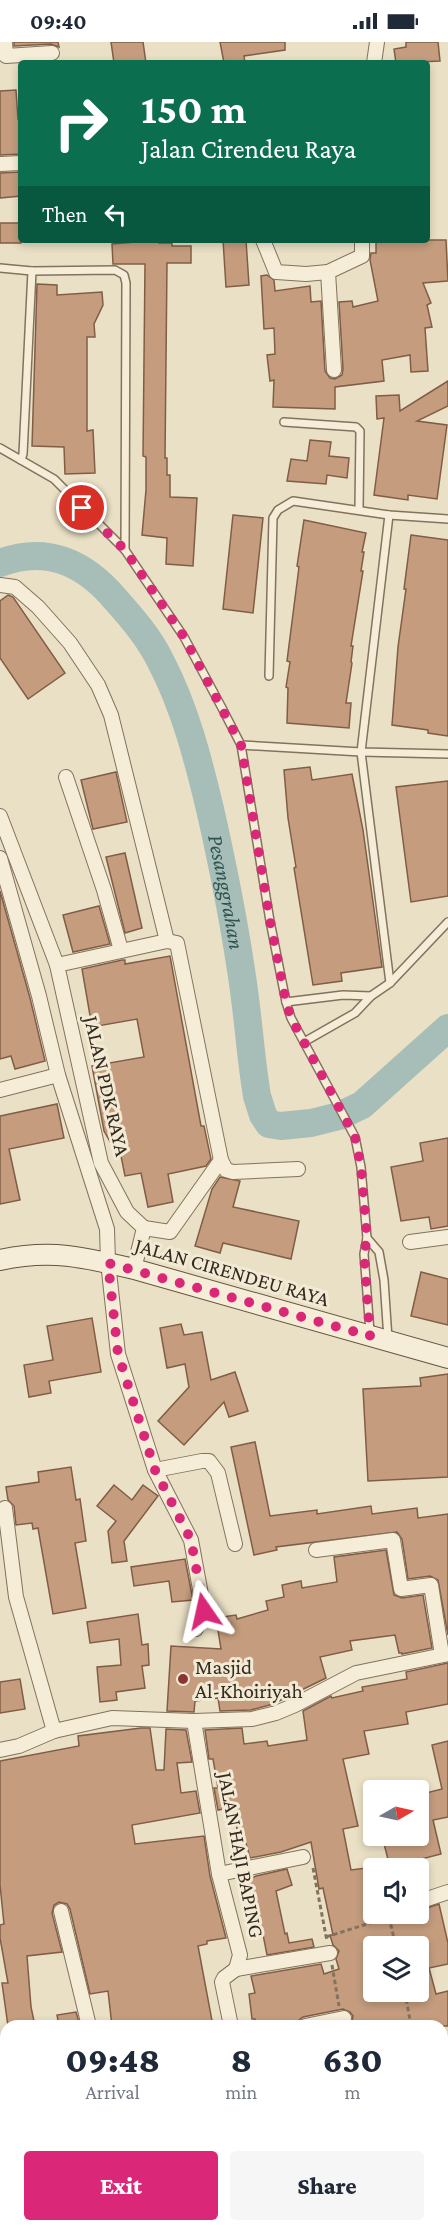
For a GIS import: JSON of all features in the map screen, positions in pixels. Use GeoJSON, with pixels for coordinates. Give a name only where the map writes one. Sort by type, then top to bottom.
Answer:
{"type":"FeatureCollection","features":[{"type":"Feature","properties":{"kind":"main road","name":"JALAN CIRENDEU RAYA"},"geometry":{"type":"LineString","coordinates":[[0,1260],[55,1253],[84,1257],[134,1269],[448,1358]]}},
{"type":"Feature","properties":{"kind":"street"},"geometry":{"type":"LineString","coordinates":[[5,42],[6,56],[52,53]]}},
{"type":"Feature","properties":{"kind":"street"},"geometry":{"type":"LineString","coordinates":[[374,60],[377,42]]}},
{"type":"Feature","properties":{"kind":"street"},"geometry":{"type":"LineString","coordinates":[[0,164],[18,163]]}},
{"type":"Feature","properties":{"kind":"street"},"geometry":{"type":"LineString","coordinates":[[264,243],[276,272],[306,274],[328,272],[363,256],[362,243]]}},
{"type":"Feature","properties":{"kind":"street"},"geometry":{"type":"LineString","coordinates":[[328,272],[334,370]]}},
{"type":"Feature","properties":{"kind":"street"},"geometry":{"type":"LineString","coordinates":[[0,585],[15,587],[38,607],[70,643],[98,685],[111,715],[167,941]]}},
{"type":"Feature","properties":{"kind":"street"},"geometry":{"type":"LineString","coordinates":[[66,777],[104,890],[121,950]]}},
{"type":"Feature","properties":{"kind":"street","name":"JALAN PDK RAYA"},"geometry":{"type":"LineString","coordinates":[[0,816],[57,965],[102,1163],[127,1212],[144,1228]]}},
{"type":"Feature","properties":{"kind":"street"},"geometry":{"type":"LineString","coordinates":[[1,863],[58,1075],[107,1228],[108,1263],[118,1354],[155,1470],[191,1540],[204,1611],[196,1629]]}},
{"type":"Feature","properties":{"kind":"street"},"geometry":{"type":"LineString","coordinates":[[57,965],[167,941],[177,944],[221,1160],[226,1170],[233,1172],[298,1169]]}},
{"type":"Feature","properties":{"kind":"street"},"geometry":{"type":"LineString","coordinates":[[0,1089],[58,1075]]}},
{"type":"Feature","properties":{"kind":"street"},"geometry":{"type":"LineString","coordinates":[[134,1269],[144,1228],[170,1232],[221,1160]]}},
{"type":"Feature","properties":{"kind":"street"},"geometry":{"type":"LineString","coordinates":[[410,1242],[448,1237]]}},
{"type":"Feature","properties":{"kind":"street"},"geometry":{"type":"LineString","coordinates":[[155,1470],[209,1461],[218,1473],[235,1544]]}},
{"type":"Feature","properties":{"kind":"street"},"geometry":{"type":"LineString","coordinates":[[5,1508],[16,1597],[54,1731]]}},
{"type":"Feature","properties":{"kind":"street"},"geometry":{"type":"LineString","coordinates":[[0,1750],[20,1746],[54,1731],[112,1718],[194,1721],[252,1719],[295,1705],[356,1673],[445,1654],[431,1584],[401,1589],[393,1540],[316,1550]]}},
{"type":"Feature","properties":{"kind":"street","name":"JALAN HAJI BAPING"},"geometry":{"type":"LineString","coordinates":[[194,1721],[219,1874],[240,1955],[236,1969],[222,1982],[230,2020]]}},
{"type":"Feature","properties":{"kind":"street"},"geometry":{"type":"LineString","coordinates":[[219,1874],[303,1857]]}},
{"type":"Feature","properties":{"kind":"street"},"geometry":{"type":"LineString","coordinates":[[429,1898],[448,1892]]}},
{"type":"Feature","properties":{"kind":"street"},"geometry":{"type":"LineString","coordinates":[[61,1911],[88,2020]]}},
{"type":"Feature","properties":{"kind":"street"},"geometry":{"type":"LineString","coordinates":[[236,1969],[330,1953]]}},
{"type":"Feature","properties":{"kind":"street"},"geometry":{"type":"LineString","coordinates":[[334,2020],[344,2018]]}},
{"type":"Feature","properties":{"kind":"lane"},"geometry":{"type":"LineString","coordinates":[[0,268],[32,271],[115,270],[124,274],[126,283],[125,550]]}},
{"type":"Feature","properties":{"kind":"lane"},"geometry":{"type":"LineString","coordinates":[[21,460],[24,454],[32,271]]}},
{"type":"Feature","properties":{"kind":"lane"},"geometry":{"type":"LineString","coordinates":[[284,422],[356,427],[360,431],[359,509]]}},
{"type":"Feature","properties":{"kind":"lane"},"geometry":{"type":"LineString","coordinates":[[0,448],[54,479],[125,550],[184,637],[241,745],[286,1002],[291,1018],[355,1137],[361,1167],[367,1238],[364,1254],[379,1338]]}},
{"type":"Feature","properties":{"kind":"lane"},"geometry":{"type":"LineString","coordinates":[[269,676],[273,518],[278,510],[293,501],[389,515],[448,519]]}},
{"type":"Feature","properties":{"kind":"lane"},"geometry":{"type":"LineString","coordinates":[[389,515],[362,752],[390,983]]}},
{"type":"Feature","properties":{"kind":"lane"},"geometry":{"type":"LineString","coordinates":[[241,745],[448,754]]}},
{"type":"Feature","properties":{"kind":"lane"},"geometry":{"type":"LineString","coordinates":[[304,1042],[355,1013],[370,996],[390,983],[448,922]]}},
{"type":"Feature","properties":{"kind":"lane"},"geometry":{"type":"LineString","coordinates":[[286,1002],[343,995],[370,996]]}},
{"type":"Feature","properties":{"kind":"lane"},"geometry":{"type":"LineString","coordinates":[[367,1238],[380,1252],[384,1280],[379,1338]]}},
{"type":"Feature","properties":{"kind":"path"},"geometry":{"type":"LineString","coordinates":[[326,1937],[367,1924]]}},
{"type":"Feature","properties":{"kind":"path"},"geometry":{"type":"LineString","coordinates":[[407,2002],[410,2020]]}},
{"type":"Feature","properties":{"kind":"building"},"geometry":{"type":"Polygon","coordinates":[[[14,42],[58,42],[59,47],[51,44],[14,46],[14,42]]]}},
{"type":"Feature","properties":{"kind":"building"},"geometry":{"type":"Polygon","coordinates":[[[111,42],[143,42],[146,60],[114,60],[111,42]]]}},
{"type":"Feature","properties":{"kind":"building"},"geometry":{"type":"Polygon","coordinates":[[[220,42],[285,42],[285,50],[244,56],[245,60],[223,60],[220,42]]]}},
{"type":"Feature","properties":{"kind":"building"},"geometry":{"type":"Polygon","coordinates":[[[406,42],[438,42],[440,61],[396,60],[394,49],[406,47],[406,42]]]}},
{"type":"Feature","properties":{"kind":"building"},"geometry":{"type":"Polygon","coordinates":[[[16,90],[18,154],[0,155],[0,91],[16,90]]]}},
{"type":"Feature","properties":{"kind":"building"},"geometry":{"type":"Polygon","coordinates":[[[18,172],[18,196],[0,198],[0,173],[18,172]]]}},
{"type":"Feature","properties":{"kind":"building"},"geometry":{"type":"Polygon","coordinates":[[[0,223],[18,223],[18,243],[0,243],[0,223]]]}},
{"type":"Feature","properties":{"kind":"building"},"geometry":{"type":"Polygon","coordinates":[[[430,240],[446,240],[448,281],[423,283],[431,303],[427,305],[432,327],[425,328],[428,371],[411,372],[410,355],[382,360],[384,381],[335,387],[335,409],[273,407],[274,380],[270,381],[267,355],[275,354],[274,328],[264,329],[261,276],[267,275],[274,280],[275,291],[310,286],[311,302],[321,301],[325,371],[330,378],[335,379],[342,375],[343,369],[339,302],[352,301],[353,307],[378,301],[370,260],[371,253],[376,253],[376,243],[430,243],[430,240]]]}},
{"type":"Feature","properties":{"kind":"building"},"geometry":{"type":"Polygon","coordinates":[[[172,243],[172,246],[191,246],[191,263],[167,263],[165,458],[167,458],[167,475],[170,475],[170,497],[197,498],[193,566],[166,564],[167,538],[142,535],[146,490],[146,457],[143,456],[145,264],[113,264],[112,244],[172,243]]]}},
{"type":"Feature","properties":{"kind":"building"},"geometry":{"type":"Polygon","coordinates":[[[223,243],[246,243],[249,285],[226,287],[223,243]]]}},
{"type":"Feature","properties":{"kind":"building"},"geometry":{"type":"Polygon","coordinates":[[[37,284],[57,285],[57,295],[102,292],[103,305],[94,324],[95,337],[87,337],[87,431],[93,430],[95,473],[65,474],[64,447],[32,446],[37,284]]]}},
{"type":"Feature","properties":{"kind":"building"},"geometry":{"type":"Polygon","coordinates":[[[448,381],[448,406],[417,421],[447,425],[437,499],[408,495],[408,500],[374,495],[384,418],[377,419],[376,396],[399,395],[400,411],[448,381]]]}},
{"type":"Feature","properties":{"kind":"building"},"geometry":{"type":"Polygon","coordinates":[[[310,440],[331,442],[329,456],[349,458],[347,478],[327,475],[326,484],[287,481],[291,459],[307,461],[310,440]]]}},
{"type":"Feature","properties":{"kind":"building"},"geometry":{"type":"Polygon","coordinates":[[[233,515],[263,518],[253,613],[223,609],[233,515]]]}},
{"type":"Feature","properties":{"kind":"building"},"geometry":{"type":"Polygon","coordinates":[[[304,520],[366,533],[346,703],[351,703],[349,728],[287,723],[288,688],[286,687],[290,662],[287,661],[304,520]]]}},
{"type":"Feature","properties":{"kind":"building"},"geometry":{"type":"Polygon","coordinates":[[[411,535],[448,540],[448,736],[428,733],[428,730],[392,725],[411,535]]]}},
{"type":"Feature","properties":{"kind":"building"},"geometry":{"type":"Polygon","coordinates":[[[8,595],[13,597],[65,673],[28,699],[0,658],[0,601],[8,595]]]}},
{"type":"Feature","properties":{"kind":"building"},"geometry":{"type":"Polygon","coordinates":[[[310,767],[312,780],[352,774],[363,830],[382,967],[341,973],[342,981],[313,985],[294,868],[296,867],[288,818],[284,770],[310,767]]]}},
{"type":"Feature","properties":{"kind":"building"},"geometry":{"type":"Polygon","coordinates":[[[116,772],[127,822],[93,829],[81,780],[116,772]]]}},
{"type":"Feature","properties":{"kind":"building"},"geometry":{"type":"Polygon","coordinates":[[[448,781],[448,896],[411,902],[396,787],[448,781]]]}},
{"type":"Feature","properties":{"kind":"building"},"geometry":{"type":"Polygon","coordinates":[[[125,853],[142,928],[125,933],[106,857],[125,853]]]}},
{"type":"Feature","properties":{"kind":"building"},"geometry":{"type":"Polygon","coordinates":[[[0,891],[45,1061],[15,1069],[11,1056],[0,1059],[0,891]]]}},
{"type":"Feature","properties":{"kind":"building"},"geometry":{"type":"Polygon","coordinates":[[[99,906],[110,944],[73,952],[63,915],[99,906]]]}},
{"type":"Feature","properties":{"kind":"building"},"geometry":{"type":"Polygon","coordinates":[[[170,956],[201,1126],[204,1126],[211,1159],[206,1166],[168,1174],[173,1202],[148,1207],[141,1173],[125,1176],[120,1151],[116,1152],[104,1131],[92,1066],[144,1057],[137,1019],[92,1027],[82,969],[122,960],[125,960],[125,964],[170,956]]]}},
{"type":"Feature","properties":{"kind":"building"},"geometry":{"type":"Polygon","coordinates":[[[57,1104],[64,1138],[9,1149],[20,1200],[0,1204],[0,1116],[57,1104]]]}},
{"type":"Feature","properties":{"kind":"building"},"geometry":{"type":"Polygon","coordinates":[[[448,1138],[448,1226],[431,1229],[429,1217],[401,1221],[391,1167],[423,1161],[420,1143],[448,1138]]]}},
{"type":"Feature","properties":{"kind":"building"},"geometry":{"type":"Polygon","coordinates":[[[220,1177],[240,1181],[233,1207],[299,1221],[291,1259],[223,1243],[220,1253],[195,1246],[212,1189],[220,1177]]]}},
{"type":"Feature","properties":{"kind":"building"},"geometry":{"type":"Polygon","coordinates":[[[421,1272],[448,1279],[448,1325],[411,1316],[421,1272]]]}},
{"type":"Feature","properties":{"kind":"building"},"geometry":{"type":"Polygon","coordinates":[[[92,1318],[101,1372],[49,1381],[51,1393],[29,1397],[24,1365],[53,1360],[47,1326],[92,1318]]]}},
{"type":"Feature","properties":{"kind":"building"},"geometry":{"type":"Polygon","coordinates":[[[181,1324],[184,1335],[202,1332],[211,1380],[235,1372],[248,1411],[229,1417],[224,1402],[184,1445],[158,1421],[189,1387],[185,1364],[167,1368],[160,1328],[181,1324]]]}},
{"type":"Feature","properties":{"kind":"building"},"geometry":{"type":"Polygon","coordinates":[[[448,1374],[448,1477],[368,1481],[363,1389],[421,1386],[420,1378],[448,1374]]]}},
{"type":"Feature","properties":{"kind":"building"},"geometry":{"type":"Polygon","coordinates":[[[255,1442],[270,1516],[317,1510],[317,1514],[371,1506],[372,1514],[417,1508],[418,1518],[448,1514],[448,1635],[438,1580],[430,1576],[408,1579],[402,1539],[397,1532],[276,1547],[277,1550],[254,1555],[231,1447],[255,1442]]]}},
{"type":"Feature","properties":{"kind":"building"},"geometry":{"type":"Polygon","coordinates":[[[71,1467],[76,1500],[80,1499],[86,1541],[75,1543],[86,1608],[53,1614],[38,1528],[33,1529],[32,1523],[16,1525],[14,1506],[8,1500],[6,1487],[39,1482],[38,1472],[71,1467]]]}},
{"type":"Feature","properties":{"kind":"building"},"geometry":{"type":"Polygon","coordinates":[[[114,1485],[132,1500],[143,1485],[158,1496],[124,1541],[127,1561],[112,1563],[108,1531],[116,1521],[97,1506],[114,1485]]]}},
{"type":"Feature","properties":{"kind":"building"},"geometry":{"type":"Polygon","coordinates":[[[386,1550],[394,1595],[402,1598],[423,1595],[432,1648],[399,1653],[395,1635],[350,1641],[352,1650],[320,1657],[326,1678],[273,1704],[251,1710],[220,1711],[218,1698],[195,1701],[194,1712],[167,1711],[171,1646],[221,1649],[216,1618],[236,1615],[237,1619],[268,1610],[266,1601],[284,1597],[282,1585],[301,1581],[302,1588],[337,1582],[334,1557],[386,1550]]]}},
{"type":"Feature","properties":{"kind":"building"},"geometry":{"type":"Polygon","coordinates":[[[185,1559],[193,1600],[172,1602],[169,1581],[134,1586],[131,1567],[185,1559]]]}},
{"type":"Feature","properties":{"kind":"building"},"geometry":{"type":"Polygon","coordinates":[[[138,1614],[142,1645],[148,1644],[149,1665],[142,1666],[145,1688],[116,1692],[117,1700],[100,1702],[97,1667],[121,1665],[119,1639],[90,1643],[87,1622],[138,1614]]]}},
{"type":"Feature","properties":{"kind":"building"},"geometry":{"type":"Polygon","coordinates":[[[448,1663],[448,1704],[406,1712],[408,1724],[364,1731],[369,1754],[343,1759],[358,1826],[343,1829],[351,1870],[363,1868],[363,1924],[429,1924],[429,1907],[439,1904],[448,1943],[448,1964],[429,1968],[436,1994],[448,1991],[448,2020],[352,2020],[353,2016],[350,2012],[343,2009],[303,2017],[299,2020],[252,2019],[249,1994],[255,1993],[251,1976],[321,1964],[324,1974],[339,1969],[336,1959],[339,1951],[333,1945],[330,1935],[333,1935],[323,1888],[319,1889],[311,1842],[281,1852],[250,1858],[244,1836],[238,1837],[234,1807],[218,1810],[214,1788],[218,1788],[213,1759],[209,1759],[205,1730],[242,1728],[244,1744],[267,1741],[268,1746],[307,1740],[303,1711],[331,1696],[332,1698],[363,1691],[362,1687],[407,1679],[406,1672],[448,1663]]]}},
{"type":"Feature","properties":{"kind":"building"},"geometry":{"type":"Polygon","coordinates":[[[20,1679],[25,1709],[0,1713],[0,1682],[20,1679]]]}},
{"type":"Feature","properties":{"kind":"building"},"geometry":{"type":"Polygon","coordinates":[[[150,1728],[156,1770],[164,1770],[166,1729],[186,1730],[192,1762],[177,1763],[181,1793],[196,1791],[200,1813],[132,1825],[135,1844],[204,1836],[210,1876],[226,1938],[207,1941],[207,1944],[198,1946],[212,2020],[111,2020],[108,1991],[90,1994],[70,1909],[67,1904],[59,1902],[54,1905],[52,1913],[62,1952],[27,1956],[34,2020],[7,2020],[2,1983],[8,1983],[0,1938],[0,1925],[4,1924],[0,1885],[0,1761],[79,1746],[78,1736],[150,1728]]]}},
{"type":"Feature","properties":{"kind":"building"},"geometry":{"type":"Polygon","coordinates":[[[448,1741],[448,1817],[433,1820],[441,1854],[425,1858],[388,1858],[385,1846],[429,1846],[429,1792],[442,1789],[432,1745],[448,1741]]]}},
{"type":"Feature","properties":{"kind":"building"},"geometry":{"type":"Polygon","coordinates":[[[287,1869],[292,1885],[276,1891],[285,1934],[287,1933],[289,1943],[312,1939],[314,1947],[267,1955],[256,1899],[253,1900],[246,1881],[256,1876],[287,1869]]]}},
{"type":"Feature","properties":{"kind":"building"},"geometry":{"type":"Polygon","coordinates":[[[76,2012],[78,2020],[58,2020],[57,2015],[76,2012]]]}},
{"type":"Feature","properties":{"kind":"waterway","name":"Pesanggrahan"},"geometry":{"type":"LineString","coordinates":[[0,563],[34,556],[49,557],[78,567],[104,587],[141,630],[152,645],[170,679],[190,734],[210,809],[238,950],[257,1096],[263,1115],[269,1124],[281,1126],[311,1123],[339,1116],[362,1105],[448,1028]]}},
{"type":"Feature","properties":{"kind":"place","name":"Masjid Al-Khoiriyah"},"geometry":{"type":"Point","coordinates":[183,1679]}},
{"type":"Feature","properties":{"kind":"route"},"geometry":{"type":"LineString","coordinates":[[82,508],[125,550],[184,637],[241,745],[286,1002],[291,1018],[355,1137],[361,1167],[367,1238],[364,1254],[370,1336],[108,1263],[118,1354],[155,1470],[191,1540],[204,1611]]}}]}
